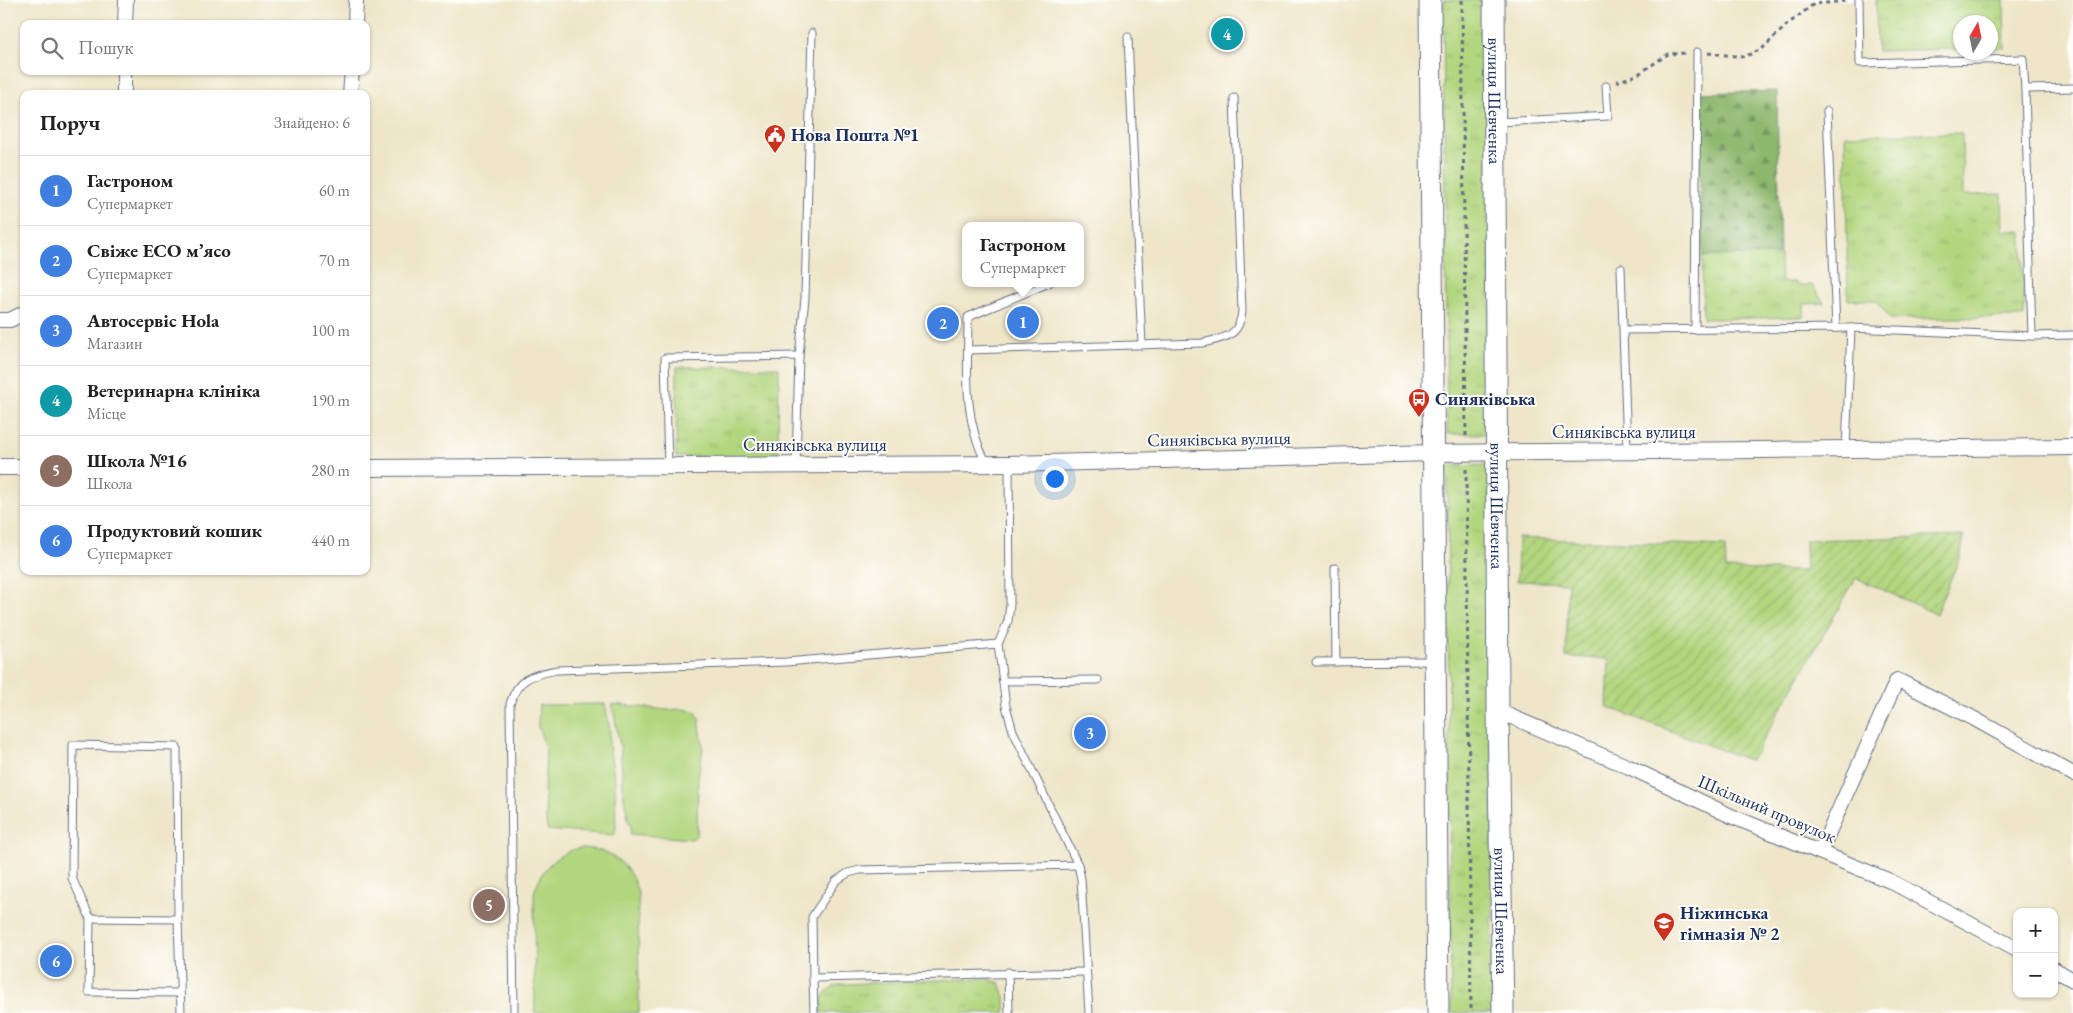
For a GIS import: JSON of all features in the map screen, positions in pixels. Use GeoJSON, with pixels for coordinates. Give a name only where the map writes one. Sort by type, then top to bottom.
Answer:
{"type":"FeatureCollection","features":[{"type":"Feature","properties":{"kind":"main road"},"geometry":{"type":"LineString","coordinates":[[1430,0],[1438,1013]]}},
{"type":"Feature","properties":{"kind":"main road","name":"вулиця Шевченка"},"geometry":{"type":"LineString","coordinates":[[1494,0],[1498,711],[1502,1013]]}},
{"type":"Feature","properties":{"kind":"street"},"geometry":{"type":"LineString","coordinates":[[125,20],[126,0]]}},
{"type":"Feature","properties":{"kind":"street"},"geometry":{"type":"LineString","coordinates":[[355,20],[356,0]]}},
{"type":"Feature","properties":{"kind":"street"},"geometry":{"type":"LineString","coordinates":[[124,75],[124,90]]}},
{"type":"Feature","properties":{"kind":"street"},"geometry":{"type":"LineString","coordinates":[[350,90],[352,75]]}},
{"type":"Feature","properties":{"kind":"street"},"geometry":{"type":"LineString","coordinates":[[0,320],[10,320],[20,315]]}},
{"type":"Feature","properties":{"kind":"street","name":"Синяківська вулиця"},"geometry":{"type":"LineString","coordinates":[[370,468],[1009,464],[1434,453],[2073,447]]}},
{"type":"Feature","properties":{"kind":"street"},"geometry":{"type":"LineString","coordinates":[[0,467],[20,467]]}},
{"type":"Feature","properties":{"kind":"street"},"geometry":{"type":"LineString","coordinates":[[1820,852],[1897,680],[1971,717],[2073,774]]}},
{"type":"Feature","properties":{"kind":"street","name":"Шкільний провулок"},"geometry":{"type":"LineString","coordinates":[[1498,711],[1629,767],[1732,816],[1890,881],[2013,947]]}},
{"type":"Feature","properties":{"kind":"street"},"geometry":{"type":"LineString","coordinates":[[2058,972],[2073,980]]}},
{"type":"Feature","properties":{"kind":"lane"},"geometry":{"type":"LineString","coordinates":[[1859,0],[1860,63],[2023,59],[2032,336]]}},
{"type":"Feature","properties":{"kind":"lane"},"geometry":{"type":"LineString","coordinates":[[796,466],[799,356],[805,298],[812,33]]}},
{"type":"Feature","properties":{"kind":"lane"},"geometry":{"type":"LineString","coordinates":[[1128,37],[1142,344]]}},
{"type":"Feature","properties":{"kind":"lane"},"geometry":{"type":"LineString","coordinates":[[1695,330],[1696,52]]}},
{"type":"Feature","properties":{"kind":"lane"},"geometry":{"type":"LineString","coordinates":[[1495,122],[1608,116],[1606,86]]}},
{"type":"Feature","properties":{"kind":"lane"},"geometry":{"type":"LineString","coordinates":[[2025,89],[2073,88]]}},
{"type":"Feature","properties":{"kind":"lane"},"geometry":{"type":"LineString","coordinates":[[968,350],[1202,343],[1223,338],[1239,327],[1242,320],[1234,98]]}},
{"type":"Feature","properties":{"kind":"lane"},"geometry":{"type":"LineString","coordinates":[[1827,111],[1836,328]]}},
{"type":"Feature","properties":{"kind":"lane"},"geometry":{"type":"LineString","coordinates":[[1621,268],[1627,452]]}},
{"type":"Feature","properties":{"kind":"lane"},"geometry":{"type":"LineString","coordinates":[[986,464],[977,447],[968,406],[968,317],[1039,287]]}},
{"type":"Feature","properties":{"kind":"lane"},"geometry":{"type":"LineString","coordinates":[[1624,330],[1851,328],[2032,336],[2073,335]]}},
{"type":"Feature","properties":{"kind":"lane"},"geometry":{"type":"LineString","coordinates":[[1846,450],[1851,328]]}},
{"type":"Feature","properties":{"kind":"lane"},"geometry":{"type":"LineString","coordinates":[[668,466],[665,358],[799,356]]}},
{"type":"Feature","properties":{"kind":"lane"},"geometry":{"type":"LineString","coordinates":[[1009,464],[1010,604],[1008,621],[998,644],[1006,706],[1012,731],[1078,865],[1083,898],[1088,1013]]}},
{"type":"Feature","properties":{"kind":"lane"},"geometry":{"type":"LineString","coordinates":[[1335,568],[1336,662]]}},
{"type":"Feature","properties":{"kind":"lane"},"geometry":{"type":"LineString","coordinates":[[514,1013],[510,704],[514,690],[522,681],[538,674],[557,670],[786,662],[998,644]]}},
{"type":"Feature","properties":{"kind":"lane"},"geometry":{"type":"LineString","coordinates":[[1316,662],[1435,661]]}},
{"type":"Feature","properties":{"kind":"lane"},"geometry":{"type":"LineString","coordinates":[[1003,681],[1098,680]]}},
{"type":"Feature","properties":{"kind":"lane"},"geometry":{"type":"LineString","coordinates":[[180,993],[89,992],[90,918],[72,878],[72,745],[177,747],[178,919],[181,1013]]}},
{"type":"Feature","properties":{"kind":"lane"},"geometry":{"type":"LineString","coordinates":[[814,1013],[812,917],[836,881],[848,873],[860,870],[1078,865]]}},
{"type":"Feature","properties":{"kind":"lane"},"geometry":{"type":"LineString","coordinates":[[90,918],[178,919]]}},
{"type":"Feature","properties":{"kind":"lane"},"geometry":{"type":"LineString","coordinates":[[813,978],[1008,972],[1086,972]]}},
{"type":"Feature","properties":{"kind":"lane"},"geometry":{"type":"LineString","coordinates":[[1008,972],[1009,1013]]}},
{"type":"Feature","properties":{"kind":"path"},"geometry":{"type":"LineString","coordinates":[[1462,0],[1471,1013]]}},
{"type":"Feature","properties":{"kind":"path"},"geometry":{"type":"LineString","coordinates":[[1606,86],[1637,75],[1668,54],[1696,52],[1744,57],[1762,49],[1788,24],[1814,4],[1859,0]]}},
{"type":"Feature","properties":{"kind":"green space"},"geometry":{"type":"Polygon","coordinates":[[[1443,0],[1488,0],[1491,434],[1447,434],[1443,0]]]}},
{"type":"Feature","properties":{"kind":"green space"},"geometry":{"type":"Polygon","coordinates":[[[1876,0],[2004,0],[2005,48],[1998,48],[1998,15],[1953,15],[1953,49],[1877,51],[1876,0]]]}},
{"type":"Feature","properties":{"kind":"green space"},"geometry":{"type":"Polygon","coordinates":[[[1777,91],[1780,254],[1702,256],[1698,93],[1777,91]]]}},
{"type":"Feature","properties":{"kind":"green space"},"geometry":{"type":"Polygon","coordinates":[[[1962,133],[1963,195],[2002,194],[2003,231],[2022,231],[2024,317],[1890,319],[1876,300],[1848,300],[1845,135],[1962,133]]]}},
{"type":"Feature","properties":{"kind":"green space"},"geometry":{"type":"Polygon","coordinates":[[[1780,254],[1781,282],[1795,282],[1796,285],[1812,285],[1824,303],[1804,304],[1804,317],[1703,319],[1702,256],[1780,254]]]}},
{"type":"Feature","properties":{"kind":"green space"},"geometry":{"type":"Polygon","coordinates":[[[677,367],[779,367],[778,458],[676,457],[677,367]]]}},
{"type":"Feature","properties":{"kind":"green space"},"geometry":{"type":"Polygon","coordinates":[[[1491,465],[1493,1013],[1451,1013],[1447,466],[1491,465]]]}},
{"type":"Feature","properties":{"kind":"green space"},"geometry":{"type":"Polygon","coordinates":[[[1963,536],[1961,555],[1936,614],[1856,578],[1751,761],[1607,707],[1609,659],[1566,657],[1568,583],[1517,581],[1518,538],[1725,546],[1726,569],[1806,571],[1805,540],[1963,536]]]}},
{"type":"Feature","properties":{"kind":"green space"},"geometry":{"type":"Polygon","coordinates":[[[605,704],[610,730],[609,745],[615,781],[616,829],[614,835],[547,830],[544,792],[546,750],[538,726],[539,705],[605,704]]]}},
{"type":"Feature","properties":{"kind":"green space"},"geometry":{"type":"Polygon","coordinates":[[[612,704],[695,711],[699,718],[703,747],[698,778],[697,835],[692,839],[630,834],[631,826],[628,820],[624,797],[620,745],[612,704]]]}},
{"type":"Feature","properties":{"kind":"green space"},"geometry":{"type":"Polygon","coordinates":[[[579,848],[600,851],[617,859],[630,873],[638,893],[639,1013],[535,1013],[534,893],[540,877],[550,864],[562,855],[579,848]]]}},
{"type":"Feature","properties":{"kind":"green space"},"geometry":{"type":"Polygon","coordinates":[[[986,978],[1000,983],[1005,997],[1005,1013],[821,1013],[825,993],[843,984],[986,978]]]}},
{"type":"Feature","properties":{"kind":"place","name":"Ветеринарна клініка"},"geometry":{"type":"Point","coordinates":[1227,34]}},
{"type":"Feature","properties":{"kind":"place","name":"Нова Пошта №1"},"geometry":{"type":"Point","coordinates":[775,154]}},
{"type":"Feature","properties":{"kind":"place","name":"Гастроном"},"geometry":{"type":"Point","coordinates":[1023,322]}},
{"type":"Feature","properties":{"kind":"place","name":"Свіже ECO м’ясо"},"geometry":{"type":"Point","coordinates":[943,323]}},
{"type":"Feature","properties":{"kind":"place","name":"Синяківська"},"geometry":{"type":"Point","coordinates":[1419,418]}},
{"type":"Feature","properties":{"kind":"place","name":"Автосервіс Hola"},"geometry":{"type":"Point","coordinates":[1090,733]}},
{"type":"Feature","properties":{"kind":"place","name":"Школа №16"},"geometry":{"type":"Point","coordinates":[489,905]}},
{"type":"Feature","properties":{"kind":"place","name":"Ніжинська гімназія № 2"},"geometry":{"type":"Point","coordinates":[1664,942]}},
{"type":"Feature","properties":{"kind":"place","name":"Продуктовий кошик"},"geometry":{"type":"Point","coordinates":[56,961]}}]}
